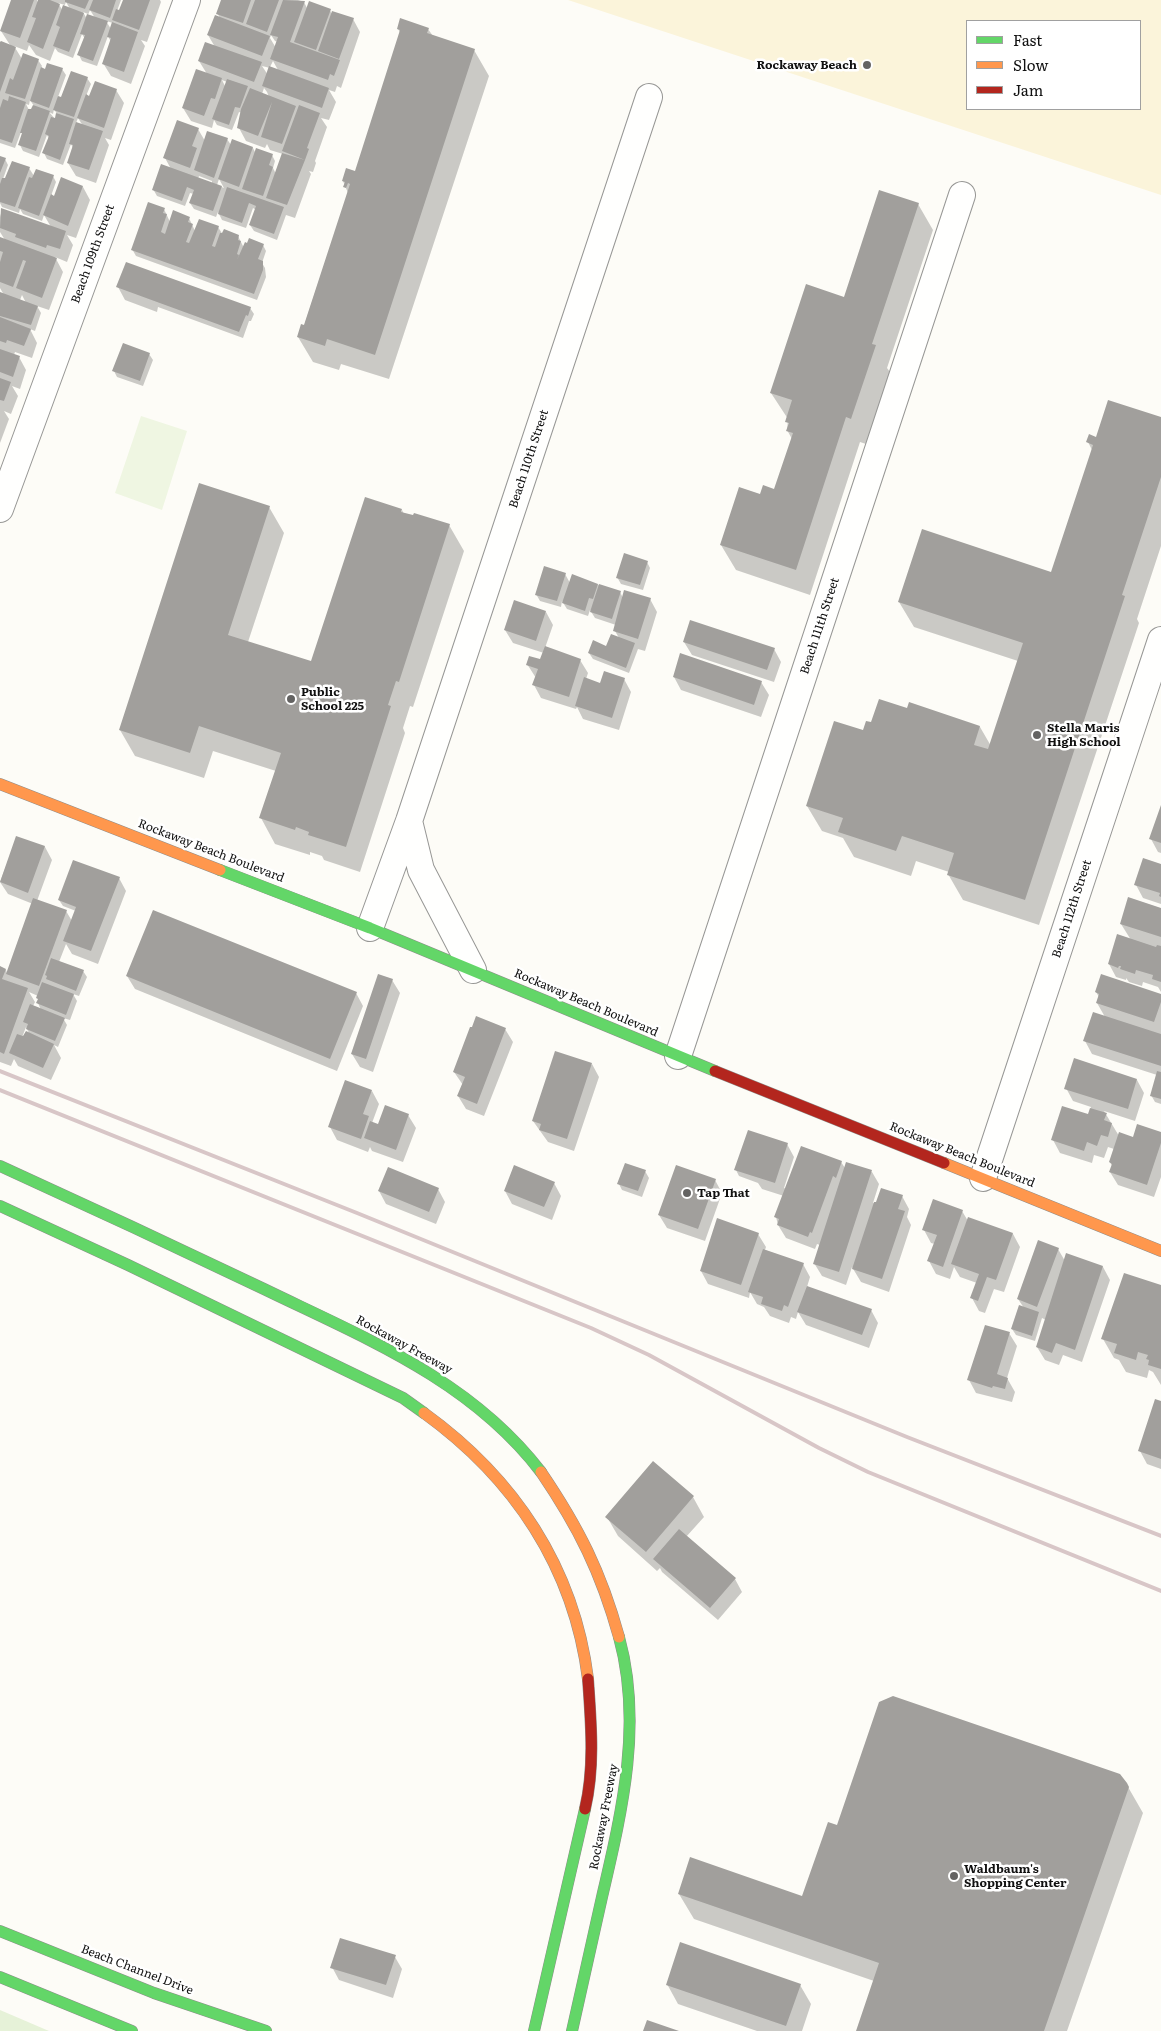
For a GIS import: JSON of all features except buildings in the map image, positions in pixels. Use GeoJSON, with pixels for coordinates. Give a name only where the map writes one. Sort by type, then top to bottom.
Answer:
{"type":"FeatureCollection","features":[{"type":"Feature","properties":{"kind":"street","name":"Beach 109th Street"},"geometry":{"type":"LineString","coordinates":[[0,509],[187,0]]}},
{"type":"Feature","properties":{"kind":"street","name":"Beach 110th Street"},"geometry":{"type":"LineString","coordinates":[[370,928],[409,821],[649,97]]}},
{"type":"Feature","properties":{"kind":"street","name":"Beach 111th Street"},"geometry":{"type":"LineString","coordinates":[[678,1056],[962,195]]}},
{"type":"Feature","properties":{"kind":"street","name":"Beach 112th Street"},"geometry":{"type":"LineString","coordinates":[[983,1178],[1161,640]]}},
{"type":"Feature","properties":{"kind":"street","name":"Rockaway Beach Boulevard"},"geometry":{"type":"LineString","coordinates":[[0,784],[370,928],[678,1056],[1161,1251]]}},
{"type":"Feature","properties":{"kind":"street"},"geometry":{"type":"LineString","coordinates":[[409,821],[421,870],[473,970]]}},
{"type":"Feature","properties":{"kind":"street","name":"Rockaway Freeway"},"geometry":{"type":"LineString","coordinates":[[0,1166],[317,1314],[406,1358],[431,1373],[494,1420],[532,1460],[568,1510],[593,1560],[613,1615],[626,1672],[630,1738],[623,1805],[572,2031]]}},
{"type":"Feature","properties":{"kind":"street","name":"Rockaway Freeway"},"geometry":{"type":"LineString","coordinates":[[0,1206],[128,1265],[403,1398],[438,1422],[472,1451],[498,1477],[524,1510],[560,1574],[577,1620],[587,1665],[592,1712],[592,1765],[588,1797],[534,2031]]}},
{"type":"Feature","properties":{"kind":"street","name":"Beach Channel Drive"},"geometry":{"type":"LineString","coordinates":[[0,1930],[154,1993],[266,2031]]}},
{"type":"Feature","properties":{"kind":"street"},"geometry":{"type":"LineString","coordinates":[[0,1977],[132,2031]]}},
{"type":"Feature","properties":{"kind":"green space"},"geometry":{"type":"Polygon","coordinates":[[[141,416],[187,431],[162,510],[115,493],[141,416]]]}},
{"type":"Feature","properties":{"kind":"green space"},"geometry":{"type":"Polygon","coordinates":[[[0,2010],[49,2031],[0,2031],[0,2010]]]}},
{"type":"Feature","properties":{"kind":"sand","name":"Rockaway Beach"},"geometry":{"type":"Polygon","coordinates":[[[568,0],[1161,0],[1161,195],[568,0]]]}},
{"type":"Feature","properties":{"kind":"railway"},"geometry":{"type":"LineString","coordinates":[[0,1071],[357,1213],[907,1437],[1161,1536]]}},
{"type":"Feature","properties":{"kind":"railway"},"geometry":{"type":"LineString","coordinates":[[0,1090],[591,1328],[649,1355],[819,1448],[868,1472],[1161,1591]]}},
{"type":"Feature","properties":{"kind":"traffic: fast"},"geometry":{"type":"LineString","coordinates":[[220,870],[370,928],[715,1071]]}},
{"type":"Feature","properties":{"kind":"traffic: fast"},"geometry":{"type":"LineString","coordinates":[[0,1166],[340,1325],[414,1364],[482,1411],[513,1440],[541,1472]]}},
{"type":"Feature","properties":{"kind":"traffic: fast"},"geometry":{"type":"LineString","coordinates":[[0,1206],[128,1265],[403,1398],[424,1413]]}},
{"type":"Feature","properties":{"kind":"traffic: fast"},"geometry":{"type":"LineString","coordinates":[[572,2031],[616,1832],[627,1767],[629,1702],[626,1670],[619,1637]]}},
{"type":"Feature","properties":{"kind":"traffic: fast"},"geometry":{"type":"LineString","coordinates":[[534,2031],[585,1809]]}},
{"type":"Feature","properties":{"kind":"traffic: fast"},"geometry":{"type":"LineString","coordinates":[[0,1931],[154,1993],[266,2031]]}},
{"type":"Feature","properties":{"kind":"traffic: fast"},"geometry":{"type":"LineString","coordinates":[[0,1977],[132,2031]]}},
{"type":"Feature","properties":{"kind":"traffic: slow"},"geometry":{"type":"LineString","coordinates":[[0,784],[220,870]]}},
{"type":"Feature","properties":{"kind":"traffic: slow"},"geometry":{"type":"LineString","coordinates":[[944,1163],[1161,1251]]}},
{"type":"Feature","properties":{"kind":"traffic: slow"},"geometry":{"type":"LineString","coordinates":[[424,1413],[456,1438],[486,1466],[512,1496],[534,1528],[554,1563],[569,1599],[581,1638],[588,1679]]}},
{"type":"Feature","properties":{"kind":"traffic: slow"},"geometry":{"type":"LineString","coordinates":[[541,1472],[567,1512],[588,1551],[605,1592],[619,1637]]}},
{"type":"Feature","properties":{"kind":"traffic: jam"},"geometry":{"type":"LineString","coordinates":[[715,1071],[944,1163]]}},
{"type":"Feature","properties":{"kind":"traffic: jam"},"geometry":{"type":"LineString","coordinates":[[585,1809],[591,1761],[588,1679]]}},
{"type":"Feature","properties":{"kind":"place","name":"Rockaway Beach"},"geometry":{"type":"Point","coordinates":[867,65]}},
{"type":"Feature","properties":{"kind":"place","name":"Public School 225"},"geometry":{"type":"Point","coordinates":[291,699]}},
{"type":"Feature","properties":{"kind":"place","name":"Stella Maris High School"},"geometry":{"type":"Point","coordinates":[1037,735]}},
{"type":"Feature","properties":{"kind":"place","name":"Tap That"},"geometry":{"type":"Point","coordinates":[687,1193]}},
{"type":"Feature","properties":{"kind":"place","name":"Waldbaum's Shopping Center"},"geometry":{"type":"Point","coordinates":[954,1876]}}]}
